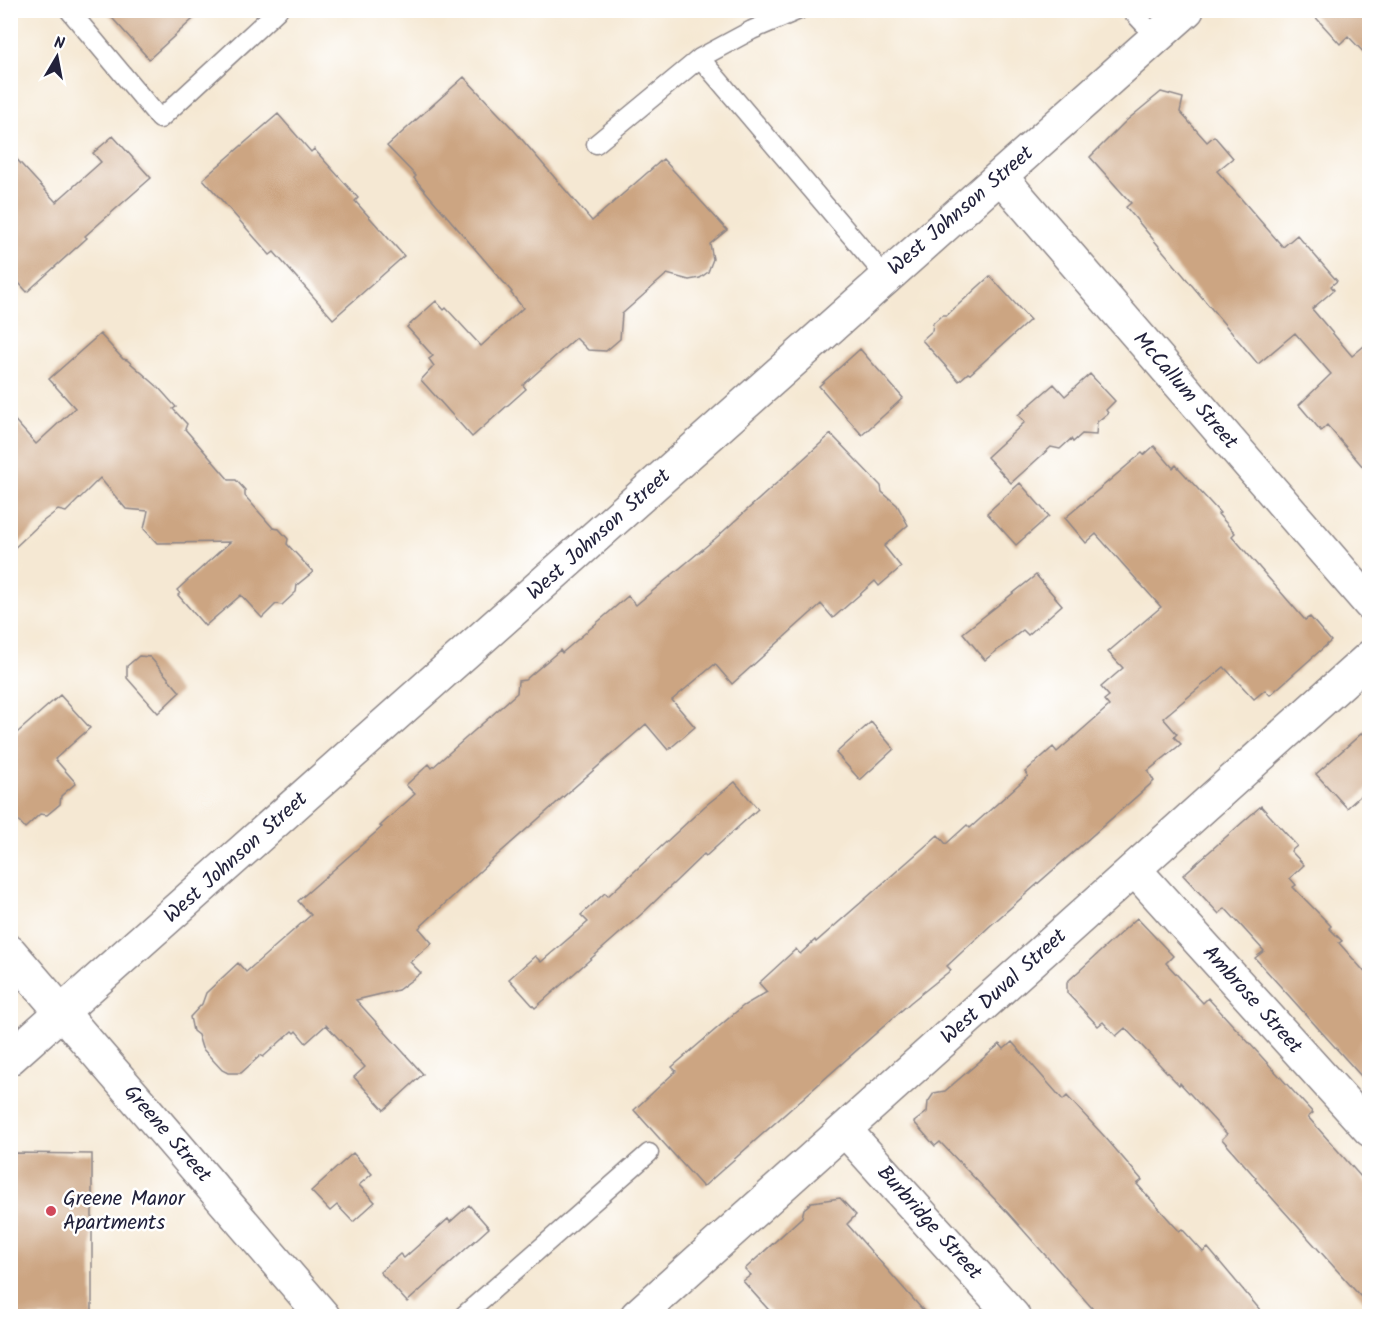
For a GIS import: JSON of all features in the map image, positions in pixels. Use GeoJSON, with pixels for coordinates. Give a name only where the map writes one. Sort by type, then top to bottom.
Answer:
{"type":"FeatureCollection","features":[{"type":"Feature","properties":{"kind":"street","name":"West Johnson Street"},"geometry":{"type":"LineString","coordinates":[[10,1058],[1185,11]]}},
{"type":"Feature","properties":{"kind":"street","name":"McCallum Street"},"geometry":{"type":"LineString","coordinates":[[1000,177],[1370,604]]}},
{"type":"Feature","properties":{"kind":"street","name":"West Duval Street"},"geometry":{"type":"LineString","coordinates":[[637,1317],[1370,657]]}},
{"type":"Feature","properties":{"kind":"street","name":"Ambrose Street"},"geometry":{"type":"LineString","coordinates":[[1134,869],[1370,1130]]}},
{"type":"Feature","properties":{"kind":"street","name":"Greene Street"},"geometry":{"type":"LineString","coordinates":[[10,952],[323,1317]]}},
{"type":"Feature","properties":{"kind":"street","name":"Burbridge Street"},"geometry":{"type":"LineString","coordinates":[[845,1130],[1013,1317]]}},
{"type":"Feature","properties":{"kind":"lane"},"geometry":{"type":"LineString","coordinates":[[69,10],[160,119],[278,10]]}},
{"type":"Feature","properties":{"kind":"lane"},"geometry":{"type":"LineString","coordinates":[[596,144],[700,58],[752,30],[799,10]]}},
{"type":"Feature","properties":{"kind":"lane"},"geometry":{"type":"LineString","coordinates":[[1131,10],[1156,38]]}},
{"type":"Feature","properties":{"kind":"lane"},"geometry":{"type":"LineString","coordinates":[[700,58],[886,277]]}},
{"type":"Feature","properties":{"kind":"lane"},"geometry":{"type":"LineString","coordinates":[[463,1317],[649,1153]]}},
{"type":"Feature","properties":{"kind":"building"},"geometry":{"type":"Polygon","coordinates":[[[105,10],[203,10],[149,59],[105,10]]]}},
{"type":"Feature","properties":{"kind":"building"},"geometry":{"type":"Polygon","coordinates":[[[1309,10],[1370,10],[1370,59],[1348,36],[1340,44],[1309,10]]]}},
{"type":"Feature","properties":{"kind":"building"},"geometry":{"type":"Polygon","coordinates":[[[464,77],[512,128],[592,221],[663,159],[727,230],[710,244],[713,259],[708,272],[700,278],[689,280],[667,274],[622,314],[620,339],[606,351],[588,350],[576,338],[523,385],[526,389],[472,437],[421,380],[434,366],[429,359],[433,356],[407,327],[436,301],[444,310],[446,308],[481,346],[523,308],[512,292],[414,178],[416,176],[387,146],[464,77]]]}},
{"type":"Feature","properties":{"kind":"building"},"geometry":{"type":"Polygon","coordinates":[[[1161,92],[1183,98],[1180,112],[1207,142],[1214,136],[1233,158],[1217,171],[1283,247],[1297,235],[1337,281],[1331,286],[1334,290],[1312,309],[1352,356],[1370,341],[1370,475],[1327,425],[1321,431],[1299,405],[1331,374],[1295,333],[1258,364],[1126,207],[1131,203],[1090,157],[1126,121],[1161,92]]]}},
{"type":"Feature","properties":{"kind":"building"},"geometry":{"type":"Polygon","coordinates":[[[278,114],[311,152],[314,149],[358,198],[355,201],[404,256],[333,319],[274,252],[270,255],[203,179],[278,114]]]}},
{"type":"Feature","properties":{"kind":"building"},"geometry":{"type":"Polygon","coordinates":[[[113,136],[151,178],[85,236],[87,238],[27,292],[10,273],[10,152],[56,202],[101,162],[93,153],[113,136]]]}},
{"type":"Feature","properties":{"kind":"building"},"geometry":{"type":"Polygon","coordinates":[[[990,276],[1030,320],[970,374],[968,373],[959,381],[922,340],[932,331],[933,323],[942,315],[947,315],[990,276]]]}},
{"type":"Feature","properties":{"kind":"building"},"geometry":{"type":"Polygon","coordinates":[[[100,334],[123,359],[158,387],[176,407],[173,409],[187,424],[185,429],[229,480],[236,480],[245,490],[245,496],[273,528],[279,529],[288,539],[287,544],[313,572],[297,585],[296,592],[282,605],[276,604],[262,618],[241,595],[205,626],[178,595],[180,593],[177,590],[230,542],[157,543],[144,529],[148,511],[126,509],[100,478],[66,512],[58,510],[10,552],[10,415],[36,444],[75,408],[49,379],[100,334]]]}},
{"type":"Feature","properties":{"kind":"building"},"geometry":{"type":"Polygon","coordinates":[[[860,349],[903,398],[862,435],[819,386],[860,349]]]}},
{"type":"Feature","properties":{"kind":"building"},"geometry":{"type":"Polygon","coordinates":[[[1090,374],[1115,401],[1106,410],[1108,413],[1097,422],[1096,435],[1082,434],[1073,442],[1071,439],[1060,449],[1051,447],[1011,483],[987,457],[1025,422],[1018,415],[1054,384],[1065,396],[1090,374]]]}},
{"type":"Feature","properties":{"kind":"building"},"geometry":{"type":"Polygon","coordinates":[[[831,434],[881,486],[882,492],[897,505],[908,525],[884,546],[901,567],[879,586],[875,581],[833,618],[821,604],[732,684],[715,664],[672,700],[695,727],[668,750],[646,724],[494,858],[419,928],[432,943],[410,962],[421,973],[398,990],[356,1000],[423,1074],[384,1110],[354,1077],[365,1067],[326,1025],[306,1043],[296,1031],[294,1033],[292,1031],[241,1073],[228,1073],[222,1070],[202,1048],[198,1035],[193,1031],[190,1017],[202,1004],[206,993],[238,963],[246,972],[311,915],[298,901],[382,827],[380,826],[415,794],[406,785],[429,764],[432,768],[517,693],[518,681],[525,680],[560,650],[562,653],[628,596],[636,605],[716,538],[831,434]]]}},
{"type":"Feature","properties":{"kind":"building"},"geometry":{"type":"Polygon","coordinates":[[[1154,446],[1173,468],[1176,465],[1220,513],[1218,514],[1235,533],[1232,536],[1305,620],[1310,617],[1331,641],[1270,695],[1265,690],[1254,699],[1224,667],[1163,718],[1177,734],[1174,737],[1181,744],[1148,771],[1154,781],[991,925],[947,966],[951,970],[911,1002],[703,1187],[634,1110],[676,1071],[672,1067],[743,1006],[767,992],[759,983],[796,949],[800,954],[815,940],[816,942],[938,835],[946,844],[967,825],[970,828],[1028,776],[1025,772],[1053,747],[1057,752],[1109,706],[1104,700],[1109,696],[1101,687],[1123,668],[1108,652],[1161,607],[1096,534],[1086,543],[1065,518],[1142,453],[1144,455],[1154,446]]]}},
{"type":"Feature","properties":{"kind":"building"},"geometry":{"type":"Polygon","coordinates":[[[1020,483],[1049,516],[1016,545],[987,513],[1020,483]]]}},
{"type":"Feature","properties":{"kind":"building"},"geometry":{"type":"Polygon","coordinates":[[[1036,575],[1062,605],[1028,635],[1023,630],[985,660],[963,633],[1036,575]]]}},
{"type":"Feature","properties":{"kind":"building"},"geometry":{"type":"Polygon","coordinates":[[[139,656],[150,657],[180,692],[158,713],[127,678],[127,666],[139,656]]]}},
{"type":"Feature","properties":{"kind":"building"},"geometry":{"type":"Polygon","coordinates":[[[60,695],[90,728],[55,759],[76,783],[61,796],[60,804],[47,815],[40,814],[25,828],[10,811],[10,739],[60,695]]]}},
{"type":"Feature","properties":{"kind":"building"},"geometry":{"type":"Polygon","coordinates":[[[871,722],[894,749],[860,780],[836,753],[871,722]]]}},
{"type":"Feature","properties":{"kind":"building"},"geometry":{"type":"Polygon","coordinates":[[[1370,726],[1370,787],[1347,808],[1316,774],[1370,726]]]}},
{"type":"Feature","properties":{"kind":"building"},"geometry":{"type":"Polygon","coordinates":[[[735,782],[758,809],[706,856],[704,854],[645,911],[535,1008],[509,979],[535,956],[541,962],[588,922],[581,915],[605,893],[608,896],[705,806],[735,782]]]}},
{"type":"Feature","properties":{"kind":"building"},"geometry":{"type":"Polygon","coordinates":[[[1261,806],[1297,846],[1291,851],[1304,865],[1290,878],[1296,885],[1293,887],[1331,926],[1329,928],[1342,941],[1339,943],[1370,978],[1370,1086],[1255,958],[1264,951],[1225,908],[1219,914],[1183,875],[1261,806]]]}},
{"type":"Feature","properties":{"kind":"building"},"geometry":{"type":"Polygon","coordinates":[[[1137,918],[1173,956],[1166,963],[1203,1003],[1208,998],[1313,1113],[1308,1117],[1370,1187],[1370,1307],[1255,1179],[1222,1139],[1227,1134],[1180,1083],[1179,1085],[1125,1028],[1116,1036],[1103,1022],[1098,1026],[1067,993],[1067,982],[1137,918]]]}},
{"type":"Feature","properties":{"kind":"building"},"geometry":{"type":"Polygon","coordinates":[[[1012,1042],[1063,1100],[1067,1096],[1104,1136],[1142,1180],[1137,1184],[1179,1231],[1182,1229],[1203,1252],[1208,1248],[1266,1317],[1100,1317],[1008,1213],[940,1142],[935,1146],[914,1122],[927,1112],[928,1102],[934,1093],[945,1091],[1000,1044],[1004,1049],[1012,1042]]]}},
{"type":"Feature","properties":{"kind":"building","name":"Greene Manor Apartments"},"geometry":{"type":"Polygon","coordinates":[[[10,1153],[92,1154],[92,1317],[11,1317],[10,1153]]]}},
{"type":"Feature","properties":{"kind":"building"},"geometry":{"type":"Polygon","coordinates":[[[353,1153],[372,1174],[359,1185],[375,1202],[353,1222],[337,1205],[330,1211],[311,1191],[353,1153]]]}},
{"type":"Feature","properties":{"kind":"building"},"geometry":{"type":"Polygon","coordinates":[[[840,1198],[856,1215],[847,1224],[929,1317],[775,1317],[743,1281],[751,1275],[745,1269],[802,1217],[804,1209],[812,1202],[840,1198]]]}},
{"type":"Feature","properties":{"kind":"building"},"geometry":{"type":"Polygon","coordinates":[[[469,1205],[489,1228],[407,1302],[380,1272],[400,1254],[404,1258],[448,1219],[450,1222],[469,1205]]]}},
{"type":"Feature","properties":{"kind":"place","name":"Greene Manor Apartments"},"geometry":{"type":"Point","coordinates":[51,1211]}}]}
